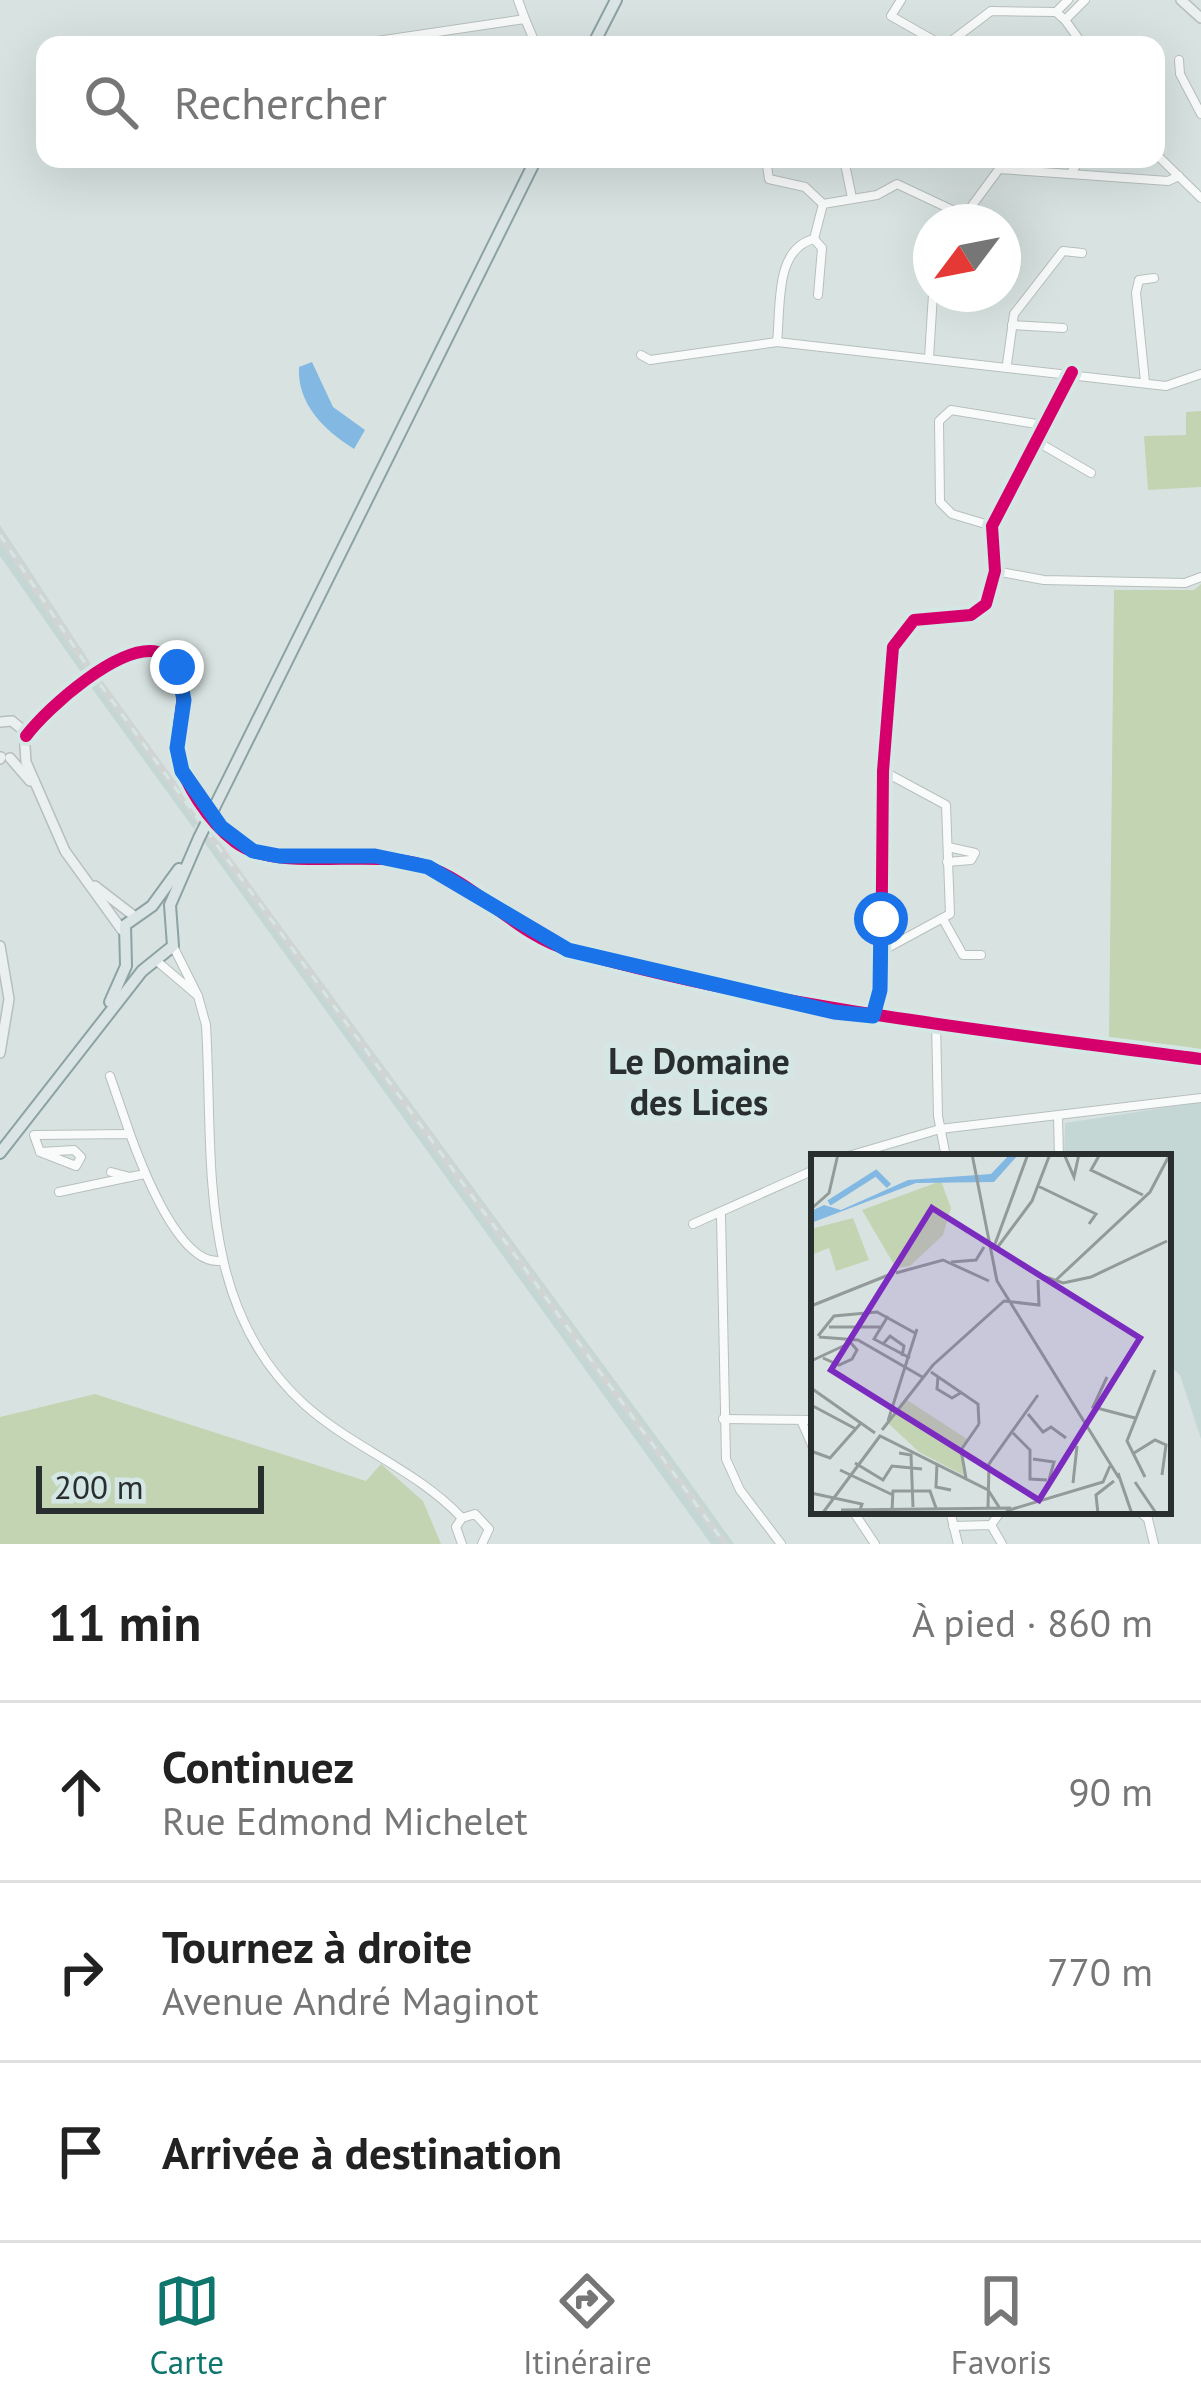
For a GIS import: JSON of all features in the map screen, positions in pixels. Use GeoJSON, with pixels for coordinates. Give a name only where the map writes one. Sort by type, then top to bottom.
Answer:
{"type":"FeatureCollection","features":[{"type":"Feature","properties":{"kind":"main road"},"geometry":{"type":"LineString","coordinates":[[598,36],[616,0]]}},
{"type":"Feature","properties":{"kind":"main road"},"geometry":{"type":"LineString","coordinates":[[0,1153],[101,1021],[172,946],[170,905],[199,838],[532,168]]}},
{"type":"Feature","properties":{"kind":"main road"},"geometry":{"type":"LineString","coordinates":[[101,1021],[122,978],[126,952],[122,931],[199,838]]}},
{"type":"Feature","properties":{"kind":"main road"},"geometry":{"type":"LineString","coordinates":[[138,914],[158,914],[170,924]]}},
{"type":"Feature","properties":{"kind":"main road"},"geometry":{"type":"LineString","coordinates":[[126,952],[155,963]]}},
{"type":"Feature","properties":{"kind":"street"},"geometry":{"type":"LineString","coordinates":[[518,0],[532,36]]}},
{"type":"Feature","properties":{"kind":"street"},"geometry":{"type":"LineString","coordinates":[[901,0],[891,16],[928,36]]}},
{"type":"Feature","properties":{"kind":"street"},"geometry":{"type":"LineString","coordinates":[[986,0],[991,10]]}},
{"type":"Feature","properties":{"kind":"street"},"geometry":{"type":"LineString","coordinates":[[1056,12],[1068,0]]}},
{"type":"Feature","properties":{"kind":"street"},"geometry":{"type":"LineString","coordinates":[[1065,20],[1084,0]]}},
{"type":"Feature","properties":{"kind":"street"},"geometry":{"type":"LineString","coordinates":[[1181,0],[1201,18]]}},
{"type":"Feature","properties":{"kind":"street"},"geometry":{"type":"LineString","coordinates":[[956,36],[991,10],[1056,12],[1077,36]]}},
{"type":"Feature","properties":{"kind":"street"},"geometry":{"type":"LineString","coordinates":[[411,36],[525,19]]}},
{"type":"Feature","properties":{"kind":"street"},"geometry":{"type":"LineString","coordinates":[[1179,59],[1180,74],[1201,114]]}},
{"type":"Feature","properties":{"kind":"street"},"geometry":{"type":"LineString","coordinates":[[1165,163],[1201,198]]}},
{"type":"Feature","properties":{"kind":"street"},"geometry":{"type":"LineString","coordinates":[[767,168],[769,179],[805,187],[823,204]]}},
{"type":"Feature","properties":{"kind":"street"},"geometry":{"type":"LineString","coordinates":[[846,168],[852,198]]}},
{"type":"Feature","properties":{"kind":"street"},"geometry":{"type":"LineString","coordinates":[[1070,174],[1074,168]]}},
{"type":"Feature","properties":{"kind":"street"},"geometry":{"type":"LineString","coordinates":[[973,204],[999,169],[1168,181],[1179,176]]}},
{"type":"Feature","properties":{"kind":"street"},"geometry":{"type":"LineString","coordinates":[[823,204],[881,194],[897,184],[934,204]]}},
{"type":"Feature","properties":{"kind":"street"},"geometry":{"type":"LineString","coordinates":[[814,239],[823,204]]}},
{"type":"Feature","properties":{"kind":"street"},"geometry":{"type":"LineString","coordinates":[[814,239],[822,248],[818,295]]}},
{"type":"Feature","properties":{"kind":"street"},"geometry":{"type":"LineString","coordinates":[[777,342],[787,256],[799,243],[814,239]]}},
{"type":"Feature","properties":{"kind":"street"},"geometry":{"type":"LineString","coordinates":[[1006,364],[1014,314],[1063,251],[1082,253]]}},
{"type":"Feature","properties":{"kind":"street"},"geometry":{"type":"LineString","coordinates":[[1145,382],[1136,293],[1138,280],[1154,278]]}},
{"type":"Feature","properties":{"kind":"street"},"geometry":{"type":"LineString","coordinates":[[929,358],[932,312]]}},
{"type":"Feature","properties":{"kind":"street"},"geometry":{"type":"LineString","coordinates":[[1012,325],[1064,328]]}},
{"type":"Feature","properties":{"kind":"street"},"geometry":{"type":"LineString","coordinates":[[641,355],[650,359],[777,342],[1176,385],[1201,374]]}},
{"type":"Feature","properties":{"kind":"street"},"geometry":{"type":"LineString","coordinates":[[890,1017],[880,990],[883,770],[898,634],[927,616],[980,611],[995,571],[992,526],[1072,372]]}},
{"type":"Feature","properties":{"kind":"street"},"geometry":{"type":"LineString","coordinates":[[992,526],[952,514],[940,502],[939,421],[951,410],[1043,425]]}},
{"type":"Feature","properties":{"kind":"street"},"geometry":{"type":"LineString","coordinates":[[1036,441],[1091,473]]}},
{"type":"Feature","properties":{"kind":"street"},"geometry":{"type":"LineString","coordinates":[[995,571],[1073,582],[1185,584],[1201,577]]}},
{"type":"Feature","properties":{"kind":"street"},"geometry":{"type":"LineString","coordinates":[[37,788],[3,758],[25,742],[50,709],[123,656],[146,650],[177,667],[184,700],[177,748],[182,771],[221,827],[253,851],[413,862],[454,880],[568,950],[796,1005],[1201,1059]]}},
{"type":"Feature","properties":{"kind":"street"},"geometry":{"type":"LineString","coordinates":[[50,709],[6,720],[25,742],[37,788],[65,851],[122,931]]}},
{"type":"Feature","properties":{"kind":"street"},"geometry":{"type":"LineString","coordinates":[[880,952],[950,914],[946,805],[883,770]]}},
{"type":"Feature","properties":{"kind":"street"},"geometry":{"type":"LineString","coordinates":[[947,848],[975,853],[971,860],[947,862]]}},
{"type":"Feature","properties":{"kind":"street"},"geometry":{"type":"LineString","coordinates":[[84,878],[138,914]]}},
{"type":"Feature","properties":{"kind":"street"},"geometry":{"type":"LineString","coordinates":[[944,921],[963,955],[982,955]]}},
{"type":"Feature","properties":{"kind":"street"},"geometry":{"type":"LineString","coordinates":[[0,946],[10,1000],[0,1053]]}},
{"type":"Feature","properties":{"kind":"street"},"geometry":{"type":"LineString","coordinates":[[172,946],[198,996],[206,1025],[220,1261],[236,1312],[307,1407],[444,1499],[462,1518],[482,1517],[489,1529],[486,1543]]}},
{"type":"Feature","properties":{"kind":"street"},"geometry":{"type":"LineString","coordinates":[[155,963],[198,996]]}},
{"type":"Feature","properties":{"kind":"street"},"geometry":{"type":"LineString","coordinates":[[873,1016],[881,1002]]}},
{"type":"Feature","properties":{"kind":"street"},"geometry":{"type":"LineString","coordinates":[[936,1021],[945,1154]]}},
{"type":"Feature","properties":{"kind":"street"},"geometry":{"type":"LineString","coordinates":[[110,1076],[145,1174],[190,1250],[203,1261],[220,1261]]}},
{"type":"Feature","properties":{"kind":"street"},"geometry":{"type":"LineString","coordinates":[[868,1153],[940,1129],[1201,1098]]}},
{"type":"Feature","properties":{"kind":"street"},"geometry":{"type":"LineString","coordinates":[[1058,1117],[1059,1154]]}},
{"type":"Feature","properties":{"kind":"street"},"geometry":{"type":"LineString","coordinates":[[40,1152],[74,1150],[81,1160],[71,1166],[40,1152],[34,1135],[130,1134]]}},
{"type":"Feature","properties":{"kind":"street"},"geometry":{"type":"LineString","coordinates":[[693,1224],[811,1171]]}},
{"type":"Feature","properties":{"kind":"street"},"geometry":{"type":"LineString","coordinates":[[111,1172],[130,1178]]}},
{"type":"Feature","properties":{"kind":"street"},"geometry":{"type":"LineString","coordinates":[[59,1192],[145,1174]]}},
{"type":"Feature","properties":{"kind":"street"},"geometry":{"type":"LineString","coordinates":[[721,1215],[723,1418],[732,1476],[781,1544]]}},
{"type":"Feature","properties":{"kind":"street"},"geometry":{"type":"LineString","coordinates":[[723,1418],[811,1420]]}},
{"type":"Feature","properties":{"kind":"street"},"geometry":{"type":"LineString","coordinates":[[801,1420],[811,1443]]}},
{"type":"Feature","properties":{"kind":"street"},"geometry":{"type":"LineString","coordinates":[[856,1514],[875,1544]]}},
{"type":"Feature","properties":{"kind":"street"},"geometry":{"type":"LineString","coordinates":[[951,1514],[958,1544]]}},
{"type":"Feature","properties":{"kind":"street"},"geometry":{"type":"LineString","coordinates":[[991,1525],[999,1514]]}},
{"type":"Feature","properties":{"kind":"street"},"geometry":{"type":"LineString","coordinates":[[1142,1514],[1148,1519],[1154,1544]]}},
{"type":"Feature","properties":{"kind":"street"},"geometry":{"type":"LineString","coordinates":[[462,1518],[456,1533],[463,1544]]}},
{"type":"Feature","properties":{"kind":"street"},"geometry":{"type":"LineString","coordinates":[[953,1526],[991,1525]]}},
{"type":"Feature","properties":{"kind":"street"},"geometry":{"type":"LineString","coordinates":[[991,1525],[1002,1544]]}},
{"type":"Feature","properties":{"kind":"shaded area"},"geometry":{"type":"Polygon","coordinates":[[[0,525],[93,667],[83,675],[0,556],[0,525]]]}},
{"type":"Feature","properties":{"kind":"shaded area"},"geometry":{"type":"Polygon","coordinates":[[[101,680],[200,816],[194,829],[91,687],[101,680]]]}},
{"type":"Feature","properties":{"kind":"shaded area"},"geometry":{"type":"Polygon","coordinates":[[[210,830],[734,1544],[711,1544],[204,842],[210,830]]]}},
{"type":"Feature","properties":{"kind":"shaded area"},"geometry":{"type":"Polygon","coordinates":[[[1201,1102],[1201,1439],[1180,1375],[1171,1367],[1171,1154],[1064,1154],[1065,1123],[1201,1102]]]}},
{"type":"Feature","properties":{"kind":"green space"},"geometry":{"type":"Polygon","coordinates":[[[1201,411],[1201,487],[1148,490],[1144,436],[1186,435],[1186,412],[1201,411]]]}},
{"type":"Feature","properties":{"kind":"green space"},"geometry":{"type":"Polygon","coordinates":[[[1201,584],[1201,1051],[1109,1039],[1114,590],[1194,590],[1201,584]]]}},
{"type":"Feature","properties":{"kind":"green space"},"geometry":{"type":"Polygon","coordinates":[[[95,1394],[366,1481],[381,1464],[423,1501],[441,1544],[0,1544],[0,1417],[95,1394]]]}},
{"type":"Feature","properties":{"kind":"water"},"geometry":{"type":"Polygon","coordinates":[[[312,362],[333,407],[365,430],[354,449],[332,433],[308,404],[299,367],[312,362]]]}},
{"type":"Feature","properties":{"kind":"railway"},"geometry":{"type":"LineString","coordinates":[[0,535],[89,669],[725,1544]]}},
{"type":"Feature","properties":{"kind":"cycle path"},"geometry":{"type":"LineString","coordinates":[[873,1016],[881,990],[883,771],[893,647],[914,620],[971,615],[986,604],[995,571],[992,526],[1072,372]]}},
{"type":"Feature","properties":{"kind":"cycle path"},"geometry":{"type":"LineString","coordinates":[[26,736],[67,694],[105,667],[124,657],[158,652],[183,679],[178,742],[185,776],[216,824],[253,851],[274,857],[401,860],[423,865],[462,884],[552,944],[650,971],[885,1016],[1201,1059]]}},
{"type":"Feature","properties":{"kind":"district","name":"Le Domaine des Lices"},"geometry":{"type":"Point","coordinates":[699,1080]}},
{"type":"Feature","properties":{"kind":"route"},"geometry":{"type":"LineString","coordinates":[[177,667],[183,679],[177,748],[182,771],[221,827],[253,851],[279,856],[397,858],[454,880],[539,937],[568,950],[834,1012],[873,1016],[880,990],[881,919]]}}]}
